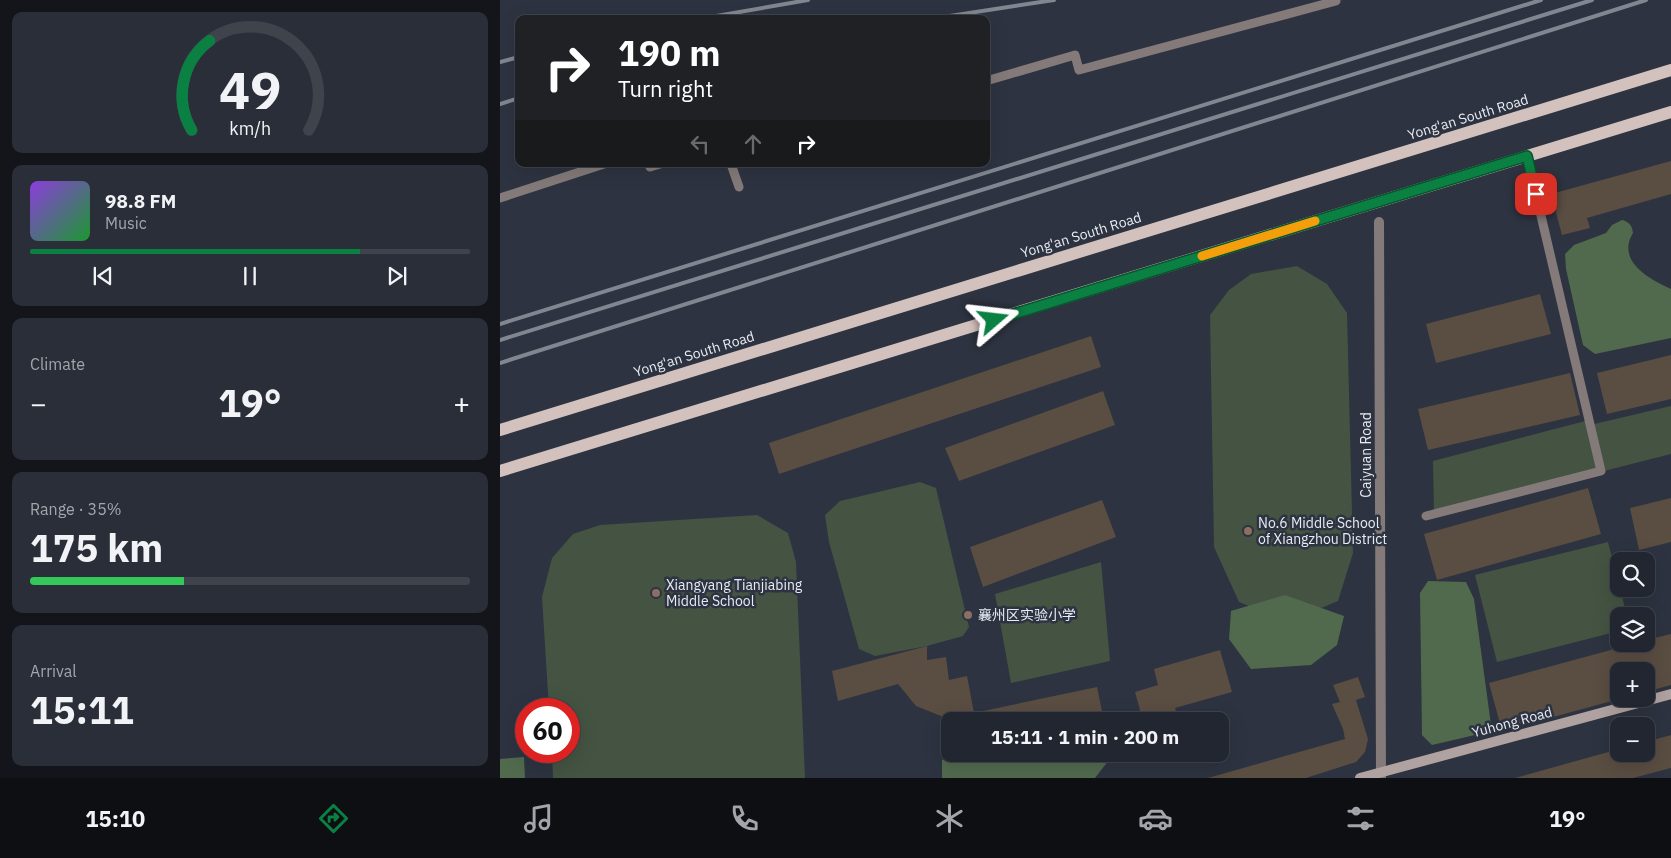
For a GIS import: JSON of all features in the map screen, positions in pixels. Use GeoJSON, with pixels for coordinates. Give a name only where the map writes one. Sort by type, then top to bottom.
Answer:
{"type":"FeatureCollection","features":[{"type":"Feature","properties":{"kind":"main road","name":"Yong'an South Road"},"geometry":{"type":"LineString","coordinates":[[500,430],[1671,70]]}},
{"type":"Feature","properties":{"kind":"main road"},"geometry":{"type":"LineString","coordinates":[[500,471],[1671,112]]}},
{"type":"Feature","properties":{"kind":"street","name":"Caiyuan Road"},"geometry":{"type":"LineString","coordinates":[[1379,222],[1381,775]]}},
{"type":"Feature","properties":{"kind":"street","name":"Yuhong Road"},"geometry":{"type":"LineString","coordinates":[[1360,778],[1381,775],[1671,694]]}},
{"type":"Feature","properties":{"kind":"lane"},"geometry":{"type":"LineString","coordinates":[[990,79],[1075,55],[1078,70],[1336,1]]}},
{"type":"Feature","properties":{"kind":"lane"},"geometry":{"type":"LineString","coordinates":[[1426,516],[1601,471],[1527,156]]}},
{"type":"Feature","properties":{"kind":"lane"},"geometry":{"type":"LineString","coordinates":[[500,198],[595,167]]}},
{"type":"Feature","properties":{"kind":"lane"},"geometry":{"type":"LineString","coordinates":[[732,167],[738,188]]}},
{"type":"Feature","properties":{"kind":"green space"},"geometry":{"type":"Polygon","coordinates":[[[1622,220],[1629,223],[1633,231],[1629,243],[1629,252],[1637,268],[1653,280],[1671,289],[1671,338],[1595,354],[1583,345],[1566,269],[1565,254],[1574,245],[1606,233],[1612,225],[1622,220]]]}},
{"type":"Feature","properties":{"kind":"green space"},"geometry":{"type":"Polygon","coordinates":[[[1297,266],[1327,284],[1347,313],[1353,553],[1338,601],[1288,622],[1239,602],[1214,547],[1210,315],[1229,290],[1251,274],[1297,266]]]}},
{"type":"Feature","properties":{"kind":"green space"},"geometry":{"type":"Polygon","coordinates":[[[1671,406],[1671,454],[1434,514],[1433,461],[1589,420],[1590,425],[1671,406]]]}},
{"type":"Feature","properties":{"kind":"green space"},"geometry":{"type":"Polygon","coordinates":[[[920,482],[936,488],[969,627],[963,636],[927,646],[875,656],[859,649],[829,542],[825,515],[840,501],[920,482]]]}},
{"type":"Feature","properties":{"kind":"green space","name":"Xiangyang Tianjiabing Middle School"},"geometry":{"type":"Polygon","coordinates":[[[757,515],[788,533],[796,562],[805,778],[553,778],[552,763],[580,763],[580,698],[548,698],[542,597],[552,558],[573,534],[600,525],[757,515]]]}},
{"type":"Feature","properties":{"kind":"green space"},"geometry":{"type":"Polygon","coordinates":[[[1608,542],[1611,552],[1610,597],[1622,597],[1625,607],[1610,607],[1610,633],[1497,662],[1475,575],[1608,542]]]}},
{"type":"Feature","properties":{"kind":"green space"},"geometry":{"type":"Polygon","coordinates":[[[1101,562],[1110,661],[1011,683],[995,594],[1101,562]]]}},
{"type":"Feature","properties":{"kind":"green space"},"geometry":{"type":"Polygon","coordinates":[[[1428,581],[1466,582],[1474,599],[1491,725],[1488,732],[1432,745],[1422,735],[1420,593],[1428,581]]]}},
{"type":"Feature","properties":{"kind":"green space"},"geometry":{"type":"Polygon","coordinates":[[[1285,595],[1344,616],[1337,645],[1311,665],[1251,669],[1229,639],[1231,611],[1285,595]]]}},
{"type":"Feature","properties":{"kind":"green space"},"geometry":{"type":"Polygon","coordinates":[[[515,758],[515,763],[524,763],[525,778],[500,778],[500,759],[515,758]]]}},
{"type":"Feature","properties":{"kind":"green space"},"geometry":{"type":"Polygon","coordinates":[[[942,762],[1107,762],[1095,778],[942,778],[942,762]]]}},
{"type":"Feature","properties":{"kind":"building"},"geometry":{"type":"Polygon","coordinates":[[[1671,161],[1671,194],[1587,218],[1590,228],[1562,235],[1551,194],[1671,161]]]}},
{"type":"Feature","properties":{"kind":"building"},"geometry":{"type":"Polygon","coordinates":[[[1540,294],[1551,334],[1436,363],[1426,324],[1540,294]]]}},
{"type":"Feature","properties":{"kind":"building"},"geometry":{"type":"Polygon","coordinates":[[[1091,336],[1101,367],[779,474],[769,443],[1091,336]]]}},
{"type":"Feature","properties":{"kind":"building"},"geometry":{"type":"Polygon","coordinates":[[[1671,355],[1671,399],[1607,414],[1597,373],[1671,355]]]}},
{"type":"Feature","properties":{"kind":"building"},"geometry":{"type":"Polygon","coordinates":[[[1570,373],[1580,415],[1428,450],[1418,409],[1570,373]]]}},
{"type":"Feature","properties":{"kind":"building"},"geometry":{"type":"Polygon","coordinates":[[[1103,391],[1115,425],[959,481],[945,448],[1103,391]]]}},
{"type":"Feature","properties":{"kind":"building"},"geometry":{"type":"Polygon","coordinates":[[[1588,488],[1601,534],[1437,580],[1424,534],[1588,488]]]}},
{"type":"Feature","properties":{"kind":"building"},"geometry":{"type":"Polygon","coordinates":[[[1671,498],[1671,542],[1639,550],[1630,508],[1671,498]]]}},
{"type":"Feature","properties":{"kind":"building"},"geometry":{"type":"Polygon","coordinates":[[[1102,500],[1116,537],[983,587],[970,547],[1102,500]]]}},
{"type":"Feature","properties":{"kind":"building"},"geometry":{"type":"Polygon","coordinates":[[[1671,634],[1671,685],[1655,689],[1655,662],[1610,662],[1610,701],[1502,731],[1489,683],[1610,650],[1610,652],[1655,652],[1655,638],[1671,634]]]}},
{"type":"Feature","properties":{"kind":"building"},"geometry":{"type":"Polygon","coordinates":[[[927,646],[927,660],[946,657],[949,680],[967,676],[974,712],[941,712],[941,716],[916,706],[898,684],[838,701],[832,671],[927,646]]]}},
{"type":"Feature","properties":{"kind":"building"},"geometry":{"type":"Polygon","coordinates":[[[1220,650],[1232,692],[1175,708],[1176,712],[1141,712],[1135,692],[1158,685],[1154,669],[1220,650]]]}},
{"type":"Feature","properties":{"kind":"building"},"geometry":{"type":"Polygon","coordinates":[[[1358,677],[1365,697],[1356,700],[1368,739],[1365,752],[1356,762],[1306,778],[1208,778],[1345,739],[1343,729],[1332,704],[1340,702],[1333,685],[1358,677]]]}},
{"type":"Feature","properties":{"kind":"building"},"geometry":{"type":"Polygon","coordinates":[[[1097,687],[1102,711],[1098,712],[979,712],[1097,687]]]}},
{"type":"Feature","properties":{"kind":"building"},"geometry":{"type":"Polygon","coordinates":[[[1671,735],[1671,768],[1633,778],[1515,778],[1610,752],[1610,762],[1655,762],[1655,739],[1671,735]]]}},
{"type":"Feature","properties":{"kind":"railway"},"geometry":{"type":"LineString","coordinates":[[722,15],[808,0]]}},
{"type":"Feature","properties":{"kind":"railway"},"geometry":{"type":"LineString","coordinates":[[956,15],[1054,0]]}},
{"type":"Feature","properties":{"kind":"railway"},"geometry":{"type":"LineString","coordinates":[[500,324],[1541,0]]}},
{"type":"Feature","properties":{"kind":"railway"},"geometry":{"type":"LineString","coordinates":[[500,340],[1592,0]]}},
{"type":"Feature","properties":{"kind":"railway"},"geometry":{"type":"LineString","coordinates":[[500,363],[1646,0]]}},
{"type":"Feature","properties":{"kind":"railway"},"geometry":{"type":"LineString","coordinates":[[500,62],[515,58]]}},
{"type":"Feature","properties":{"kind":"railway"},"geometry":{"type":"LineString","coordinates":[[500,104],[515,99]]}},
{"type":"Feature","properties":{"kind":"slow traffic"},"geometry":{"type":"LineString","coordinates":[[1202,256],[1315,221]]}},
{"type":"Feature","properties":{"kind":"place","name":"No.6 Middle School of Xiangzhou District"},"geometry":{"type":"Point","coordinates":[1248,531]}},
{"type":"Feature","properties":{"kind":"place","name":"Xiangyang Tianjiabing Middle School"},"geometry":{"type":"Point","coordinates":[656,593]}},
{"type":"Feature","properties":{"kind":"place","name":"襄州区实验小学"},"geometry":{"type":"Point","coordinates":[968,615]}},
{"type":"Feature","properties":{"kind":"route"},"geometry":{"type":"LineString","coordinates":[[994,320],[1527,156],[1536,194]]}}]}
